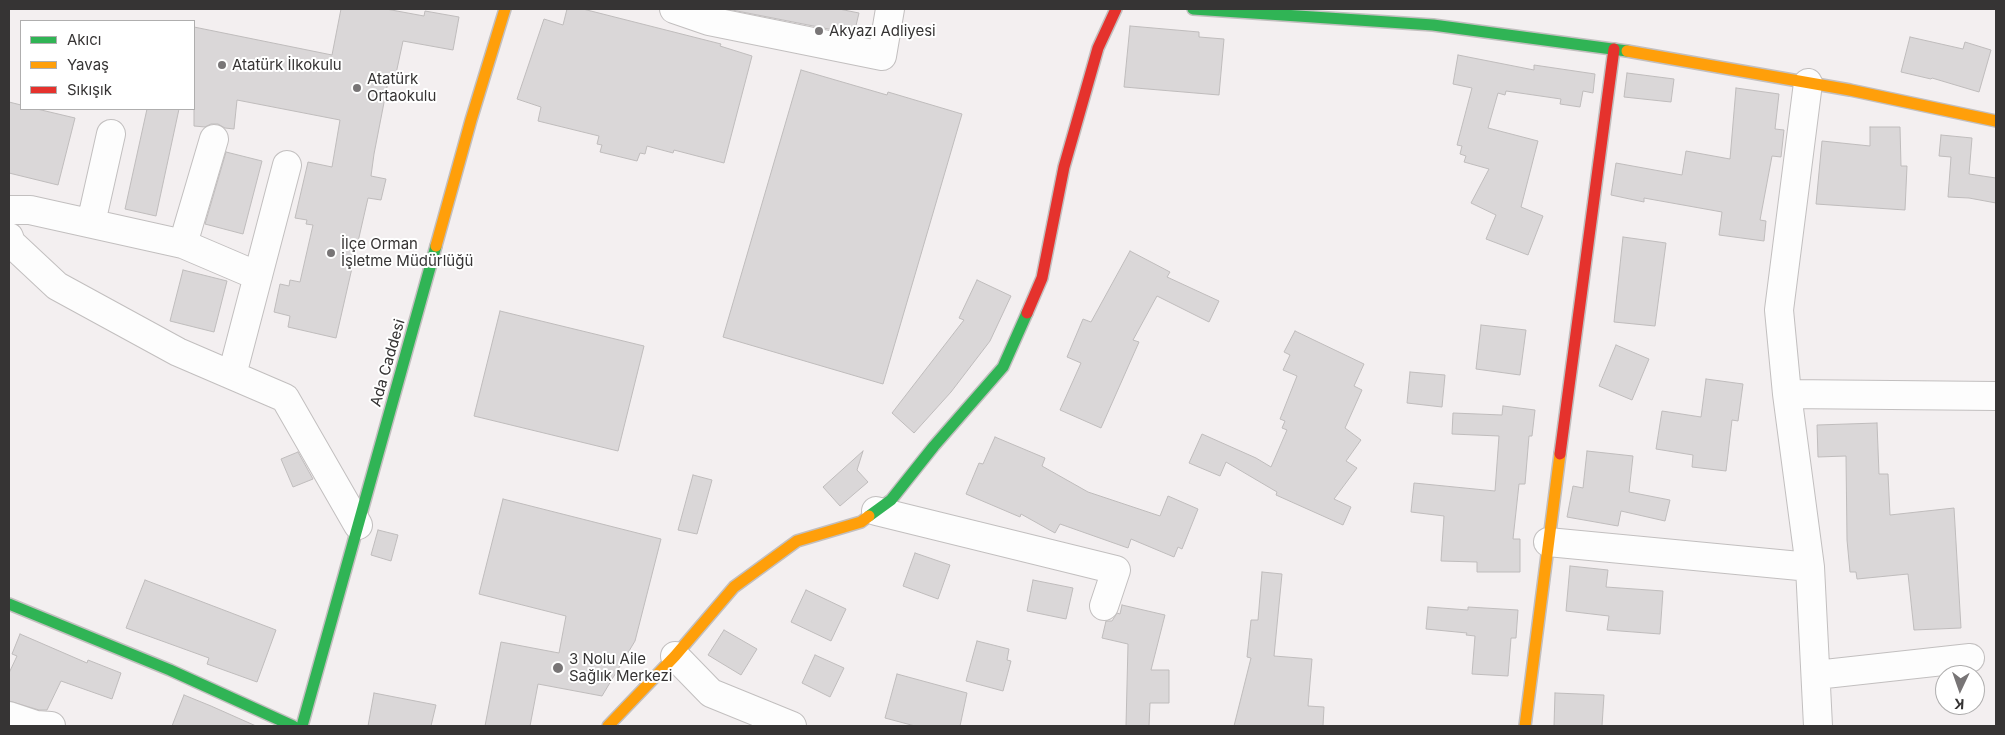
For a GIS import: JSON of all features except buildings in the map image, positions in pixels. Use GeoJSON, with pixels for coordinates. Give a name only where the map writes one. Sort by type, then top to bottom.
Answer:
{"type":"FeatureCollection","features":[{"type":"Feature","properties":{"kind":"street","name":"Ada Caddesi"},"geometry":{"type":"LineString","coordinates":[[302,726],[472,120],[506,9]]}},
{"type":"Feature","properties":{"kind":"street"},"geometry":{"type":"LineString","coordinates":[[674,9],[708,21],[882,56],[890,9]]}},
{"type":"Feature","properties":{"kind":"street"},"geometry":{"type":"LineString","coordinates":[[608,726],[675,656],[734,587],[797,541],[861,522],[892,500],[934,446],[1003,367],[1042,278],[1064,167],[1098,48],[1116,9]]}},
{"type":"Feature","properties":{"kind":"street"},"geometry":{"type":"LineString","coordinates":[[1193,9],[1433,25],[1614,49],[1808,83],[1996,121]]}},
{"type":"Feature","properties":{"kind":"street"},"geometry":{"type":"LineString","coordinates":[[1525,726],[1614,49]]}},
{"type":"Feature","properties":{"kind":"street"},"geometry":{"type":"LineString","coordinates":[[1808,83],[1778,310],[1810,567],[1818,726]]}},
{"type":"Feature","properties":{"kind":"street"},"geometry":{"type":"LineString","coordinates":[[90,223],[111,134]]}},
{"type":"Feature","properties":{"kind":"street"},"geometry":{"type":"LineString","coordinates":[[183,244],[214,139]]}},
{"type":"Feature","properties":{"kind":"street"},"geometry":{"type":"LineString","coordinates":[[232,375],[287,164]]}},
{"type":"Feature","properties":{"kind":"street"},"geometry":{"type":"LineString","coordinates":[[9,210],[30,210],[183,244],[258,276]]}},
{"type":"Feature","properties":{"kind":"street"},"geometry":{"type":"LineString","coordinates":[[9,238],[57,286],[178,352],[285,398],[358,525]]}},
{"type":"Feature","properties":{"kind":"street"},"geometry":{"type":"LineString","coordinates":[[1787,394],[1996,396]]}},
{"type":"Feature","properties":{"kind":"street"},"geometry":{"type":"LineString","coordinates":[[876,511],[1116,570],[1104,606]]}},
{"type":"Feature","properties":{"kind":"street"},"geometry":{"type":"LineString","coordinates":[[1548,542],[1810,567]]}},
{"type":"Feature","properties":{"kind":"street"},"geometry":{"type":"LineString","coordinates":[[9,604],[170,670],[293,726]]}},
{"type":"Feature","properties":{"kind":"street"},"geometry":{"type":"LineString","coordinates":[[675,656],[712,693],[792,726]]}},
{"type":"Feature","properties":{"kind":"street"},"geometry":{"type":"LineString","coordinates":[[1816,674],[1970,658]]}},
{"type":"Feature","properties":{"kind":"street"},"geometry":{"type":"LineString","coordinates":[[9,716],[36,725],[51,726]]}},
{"type":"Feature","properties":{"kind":"traffic: fast"},"geometry":{"type":"LineString","coordinates":[[1193,9],[1433,25],[1627,51]]}},
{"type":"Feature","properties":{"kind":"traffic: fast"},"geometry":{"type":"LineString","coordinates":[[302,726],[436,246]]}},
{"type":"Feature","properties":{"kind":"traffic: fast"},"geometry":{"type":"LineString","coordinates":[[869,516],[891,500],[934,446],[1003,367],[1027,313]]}},
{"type":"Feature","properties":{"kind":"traffic: fast"},"geometry":{"type":"LineString","coordinates":[[9,604],[170,670],[293,726]]}},
{"type":"Feature","properties":{"kind":"traffic: slow"},"geometry":{"type":"LineString","coordinates":[[436,246],[471,120],[505,9]]}},
{"type":"Feature","properties":{"kind":"traffic: slow"},"geometry":{"type":"LineString","coordinates":[[1627,51],[1850,90],[1996,121]]}},
{"type":"Feature","properties":{"kind":"traffic: slow"},"geometry":{"type":"LineString","coordinates":[[1525,726],[1560,454]]}},
{"type":"Feature","properties":{"kind":"traffic: slow"},"geometry":{"type":"LineString","coordinates":[[608,726],[675,656],[734,587],[797,541],[861,522],[869,516]]}},
{"type":"Feature","properties":{"kind":"traffic: jam"},"geometry":{"type":"LineString","coordinates":[[1027,313],[1042,278],[1064,167],[1098,48],[1116,9]]}},
{"type":"Feature","properties":{"kind":"traffic: jam"},"geometry":{"type":"LineString","coordinates":[[1560,454],[1614,49]]}},
{"type":"Feature","properties":{"kind":"place","name":"Akyazı Adliyesi"},"geometry":{"type":"Point","coordinates":[819,31]}},
{"type":"Feature","properties":{"kind":"place","name":"Atatürk İlkokulu"},"geometry":{"type":"Point","coordinates":[222,65]}},
{"type":"Feature","properties":{"kind":"place","name":"Atatürk Ortaokulu"},"geometry":{"type":"Point","coordinates":[357,88]}},
{"type":"Feature","properties":{"kind":"place","name":"İlçe Orman İşletme Müdürlüğü"},"geometry":{"type":"Point","coordinates":[331,253]}},
{"type":"Feature","properties":{"kind":"place","name":"3 Nolu Aile Sağlık Merkezi"},"geometry":{"type":"Point","coordinates":[558,668]}}]}
